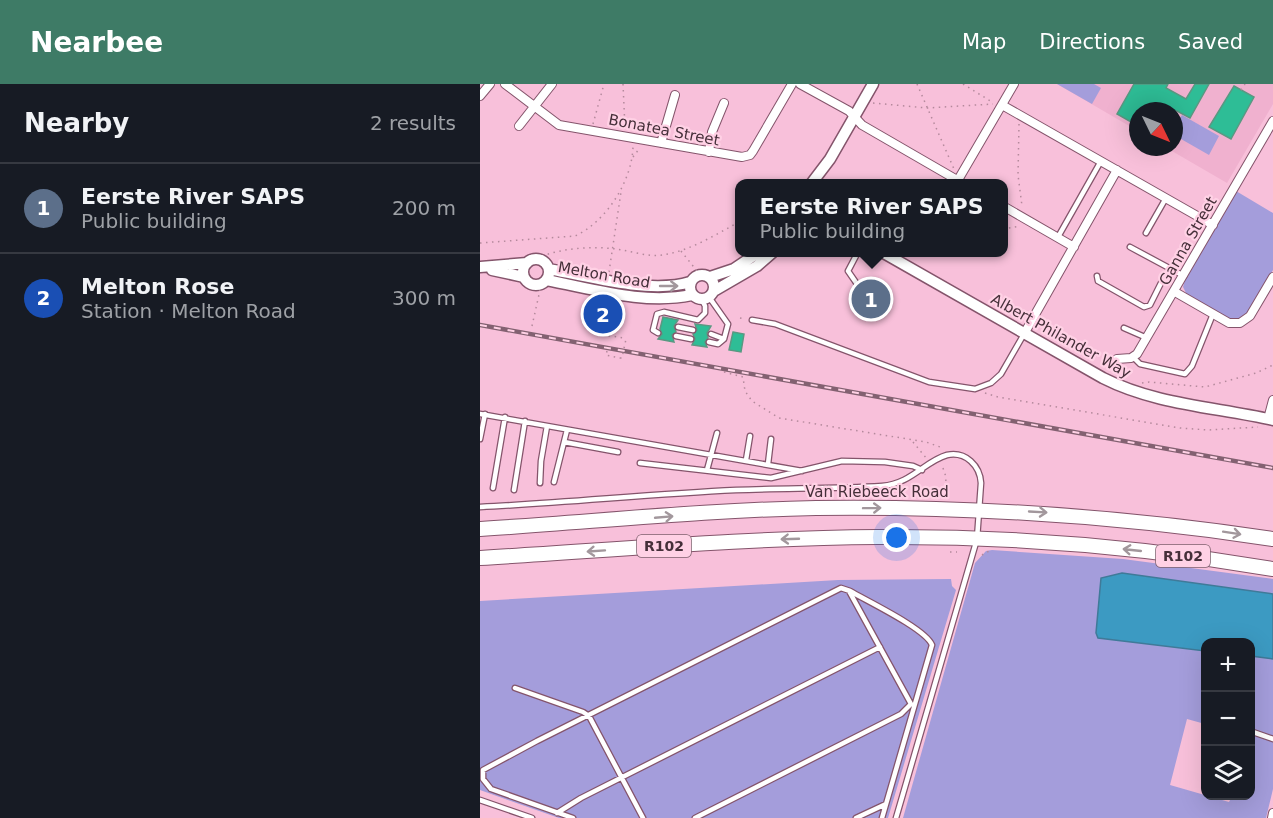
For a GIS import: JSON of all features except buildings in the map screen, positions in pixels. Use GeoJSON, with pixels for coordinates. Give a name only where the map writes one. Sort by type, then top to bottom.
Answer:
{"type":"FeatureCollection","features":[{"type":"Feature","properties":{"kind":"main road","name":"Van Riebeeck Road"},"geometry":{"type":"LineString","coordinates":[[480,529],[814,508],[980,509],[1142,521],[1273,539]]}},
{"type":"Feature","properties":{"kind":"main road","name":"R102"},"geometry":{"type":"LineString","coordinates":[[480,558],[782,540],[880,537],[1040,541],[1273,569]]}},
{"type":"Feature","properties":{"kind":"street"},"geometry":{"type":"LineString","coordinates":[[480,96],[490,84]]}},
{"type":"Feature","properties":{"kind":"street","name":"Bonatea Street"},"geometry":{"type":"LineString","coordinates":[[505,84],[556,124],[737,157],[752,154],[792,84]]}},
{"type":"Feature","properties":{"kind":"street"},"geometry":{"type":"LineString","coordinates":[[519,126],[552,84]]}},
{"type":"Feature","properties":{"kind":"street"},"geometry":{"type":"LineString","coordinates":[[800,84],[847,110],[862,125],[961,179],[1014,84]]}},
{"type":"Feature","properties":{"kind":"street"},"geometry":{"type":"LineString","coordinates":[[814,179],[830,159],[873,84]]}},
{"type":"Feature","properties":{"kind":"street"},"geometry":{"type":"LineString","coordinates":[[660,143],[675,95]]}},
{"type":"Feature","properties":{"kind":"street"},"geometry":{"type":"LineString","coordinates":[[709,152],[713,128],[724,103]]}},
{"type":"Feature","properties":{"kind":"street"},"geometry":{"type":"LineString","coordinates":[[1002,105],[1213,225]]}},
{"type":"Feature","properties":{"kind":"street","name":"Ganna Street"},"geometry":{"type":"LineString","coordinates":[[1133,357],[1175,292],[1273,121]]}},
{"type":"Feature","properties":{"kind":"street"},"geometry":{"type":"LineString","coordinates":[[822,179],[830,159]]}},
{"type":"Feature","properties":{"kind":"street"},"geometry":{"type":"LineString","coordinates":[[1024,334],[1117,170]]}},
{"type":"Feature","properties":{"kind":"street"},"geometry":{"type":"LineString","coordinates":[[1008,209],[1074,247]]}},
{"type":"Feature","properties":{"kind":"street"},"geometry":{"type":"LineString","coordinates":[[690,282],[689,287],[704,296],[714,284],[710,278],[734,269],[752,257]]}},
{"type":"Feature","properties":{"kind":"street","name":"Melton Road"},"geometry":{"type":"LineString","coordinates":[[545,280],[647,299],[704,296],[757,266],[767,257]]}},
{"type":"Feature","properties":{"kind":"street","name":"Albert Philander Way"},"geometry":{"type":"LineString","coordinates":[[891,257],[1103,378],[1135,393],[1268,422]]}},
{"type":"Feature","properties":{"kind":"street"},"geometry":{"type":"LineString","coordinates":[[540,260],[545,262],[545,280],[541,284],[533,284],[524,277],[480,268],[540,260]]}},
{"type":"Feature","properties":{"kind":"street"},"geometry":{"type":"LineString","coordinates":[[524,277],[527,262]]}},
{"type":"Feature","properties":{"kind":"street","name":"Melton Road"},"geometry":{"type":"LineString","coordinates":[[545,280],[671,287],[690,282],[699,275],[710,278]]}},
{"type":"Feature","properties":{"kind":"street"},"geometry":{"type":"LineString","coordinates":[[1175,292],[1229,323],[1244,322],[1273,277]]}},
{"type":"Feature","properties":{"kind":"street"},"geometry":{"type":"LineString","coordinates":[[1117,359],[1133,357]]}},
{"type":"Feature","properties":{"kind":"street"},"geometry":{"type":"LineString","coordinates":[[1268,422],[1273,400]]}},
{"type":"Feature","properties":{"kind":"street"},"geometry":{"type":"LineString","coordinates":[[1272,818],[1273,813]]}},
{"type":"Feature","properties":{"kind":"lane"},"geometry":{"type":"LineString","coordinates":[[1058,238],[1101,161]]}},
{"type":"Feature","properties":{"kind":"lane"},"geometry":{"type":"LineString","coordinates":[[1146,233],[1166,198]]}},
{"type":"Feature","properties":{"kind":"lane"},"geometry":{"type":"LineString","coordinates":[[1130,247],[1184,276]]}},
{"type":"Feature","properties":{"kind":"lane"},"geometry":{"type":"LineString","coordinates":[[855,257],[848,271],[857,284]]}},
{"type":"Feature","properties":{"kind":"lane"},"geometry":{"type":"LineString","coordinates":[[1097,276],[1098,281],[1144,307],[1150,304],[1163,279]]}},
{"type":"Feature","properties":{"kind":"lane"},"geometry":{"type":"LineString","coordinates":[[658,333],[653,330],[657,323],[657,314],[662,312],[693,320],[701,319],[706,310],[704,296]]}},
{"type":"Feature","properties":{"kind":"lane"},"geometry":{"type":"LineString","coordinates":[[704,296],[727,321],[728,329],[724,339],[718,344],[709,342]]}},
{"type":"Feature","properties":{"kind":"lane"},"geometry":{"type":"LineString","coordinates":[[1150,304],[1163,312]]}},
{"type":"Feature","properties":{"kind":"lane"},"geometry":{"type":"LineString","coordinates":[[1133,357],[1140,364],[1185,374],[1192,366],[1213,314]]}},
{"type":"Feature","properties":{"kind":"lane"},"geometry":{"type":"LineString","coordinates":[[752,320],[775,324],[819,339],[929,381],[968,389],[979,388],[991,383],[1001,374],[1024,334]]}},
{"type":"Feature","properties":{"kind":"lane"},"geometry":{"type":"LineString","coordinates":[[678,327],[693,330]]}},
{"type":"Feature","properties":{"kind":"lane"},"geometry":{"type":"LineString","coordinates":[[1124,328],[1147,338]]}},
{"type":"Feature","properties":{"kind":"lane"},"geometry":{"type":"LineString","coordinates":[[711,334],[724,339]]}},
{"type":"Feature","properties":{"kind":"lane"},"geometry":{"type":"LineString","coordinates":[[676,336],[692,339]]}},
{"type":"Feature","properties":{"kind":"lane"},"geometry":{"type":"LineString","coordinates":[[480,440],[482,414],[802,471]]}},
{"type":"Feature","properties":{"kind":"lane"},"geometry":{"type":"LineString","coordinates":[[493,488],[505,417]]}},
{"type":"Feature","properties":{"kind":"lane"},"geometry":{"type":"LineString","coordinates":[[514,489],[525,421]]}},
{"type":"Feature","properties":{"kind":"lane"},"geometry":{"type":"LineString","coordinates":[[540,483],[547,426]]}},
{"type":"Feature","properties":{"kind":"lane"},"geometry":{"type":"LineString","coordinates":[[554,482],[567,430]]}},
{"type":"Feature","properties":{"kind":"lane"},"geometry":{"type":"LineString","coordinates":[[707,470],[717,433]]}},
{"type":"Feature","properties":{"kind":"lane"},"geometry":{"type":"LineString","coordinates":[[746,460],[750,436]]}},
{"type":"Feature","properties":{"kind":"lane"},"geometry":{"type":"LineString","coordinates":[[768,464],[771,440]]}},
{"type":"Feature","properties":{"kind":"lane"},"geometry":{"type":"LineString","coordinates":[[564,442],[618,452]]}},
{"type":"Feature","properties":{"kind":"lane"},"geometry":{"type":"LineString","coordinates":[[480,507],[736,490],[886,486],[902,482],[946,456],[956,455],[971,461],[981,474],[977,539],[896,818]]}},
{"type":"Feature","properties":{"kind":"lane"},"geometry":{"type":"LineString","coordinates":[[640,463],[771,478],[843,460],[885,462],[913,466],[922,470]]}},
{"type":"Feature","properties":{"kind":"lane"},"geometry":{"type":"LineString","coordinates":[[573,818],[491,789],[484,783],[482,772],[486,767],[842,588],[913,627],[930,640],[932,645],[882,818]]}},
{"type":"Feature","properties":{"kind":"lane"},"geometry":{"type":"LineString","coordinates":[[849,591],[914,709]]}},
{"type":"Feature","properties":{"kind":"lane"},"geometry":{"type":"LineString","coordinates":[[557,813],[622,777],[880,647]]}},
{"type":"Feature","properties":{"kind":"lane"},"geometry":{"type":"LineString","coordinates":[[515,688],[589,716],[643,818]]}},
{"type":"Feature","properties":{"kind":"lane"},"geometry":{"type":"LineString","coordinates":[[695,818],[902,714],[911,704]]}},
{"type":"Feature","properties":{"kind":"lane"},"geometry":{"type":"LineString","coordinates":[[1255,732],[1273,739]]}},
{"type":"Feature","properties":{"kind":"lane"},"geometry":{"type":"LineString","coordinates":[[480,800],[532,818]]}},
{"type":"Feature","properties":{"kind":"lane"},"geometry":{"type":"LineString","coordinates":[[856,818],[886,804]]}},
{"type":"Feature","properties":{"kind":"path"},"geometry":{"type":"LineString","coordinates":[[593,130],[594,117],[604,84]]}},
{"type":"Feature","properties":{"kind":"path"},"geometry":{"type":"LineString","coordinates":[[623,84],[628,137],[633,158]]}},
{"type":"Feature","properties":{"kind":"path"},"geometry":{"type":"LineString","coordinates":[[917,84],[953,168],[961,179]]}},
{"type":"Feature","properties":{"kind":"path"},"geometry":{"type":"LineString","coordinates":[[870,102],[927,108],[994,104],[963,84]]}},
{"type":"Feature","properties":{"kind":"path"},"geometry":{"type":"LineString","coordinates":[[1241,90],[1245,84]]}},
{"type":"Feature","properties":{"kind":"path"},"geometry":{"type":"LineString","coordinates":[[1018,114],[1018,175],[1022,206],[1018,215]]}},
{"type":"Feature","properties":{"kind":"path"},"geometry":{"type":"LineString","coordinates":[[608,276],[622,190],[633,158],[645,140]]}},
{"type":"Feature","properties":{"kind":"path"},"geometry":{"type":"LineString","coordinates":[[480,243],[575,236],[594,223],[622,190]]}},
{"type":"Feature","properties":{"kind":"path"},"geometry":{"type":"LineString","coordinates":[[1008,228],[1023,226],[1027,220]]}},
{"type":"Feature","properties":{"kind":"path"},"geometry":{"type":"LineString","coordinates":[[542,256],[571,249],[614,249],[651,255],[681,251],[735,224]]}},
{"type":"Feature","properties":{"kind":"path"},"geometry":{"type":"LineString","coordinates":[[681,251],[697,271]]}},
{"type":"Feature","properties":{"kind":"path"},"geometry":{"type":"LineString","coordinates":[[532,326],[545,280]]}},
{"type":"Feature","properties":{"kind":"path"},"geometry":{"type":"LineString","coordinates":[[596,338],[599,322]]}},
{"type":"Feature","properties":{"kind":"path"},"geometry":{"type":"LineString","coordinates":[[597,334],[626,339],[622,358],[606,355],[607,351]]}},
{"type":"Feature","properties":{"kind":"path"},"geometry":{"type":"LineString","coordinates":[[1135,386],[1149,382],[1205,387],[1256,373],[1273,365]]}},
{"type":"Feature","properties":{"kind":"path"},"geometry":{"type":"LineString","coordinates":[[724,372],[743,377],[745,391],[752,401],[779,418],[926,442],[943,449]]}},
{"type":"Feature","properties":{"kind":"path"},"geometry":{"type":"LineString","coordinates":[[979,388],[986,394],[998,397],[1180,428],[1208,430],[1268,422]]}},
{"type":"Feature","properties":{"kind":"path"},"geometry":{"type":"LineString","coordinates":[[911,440],[928,459]]}},
{"type":"Feature","properties":{"kind":"path"},"geometry":{"type":"LineString","coordinates":[[943,468],[946,477],[945,497]]}},
{"type":"Feature","properties":{"kind":"path"},"geometry":{"type":"LineString","coordinates":[[950,552],[957,552]]}},
{"type":"Feature","properties":{"kind":"shaded area"},"geometry":{"type":"Polygon","coordinates":[[[1057,84],[1273,84],[1273,104],[1227,183],[1180,156],[1183,156],[1183,102],[1129,102],[1129,126],[1057,84]]]}},
{"type":"Feature","properties":{"kind":"shaded area"},"geometry":{"type":"Polygon","coordinates":[[[1057,84],[1094,84],[1101,88],[1092,104],[1057,84]]]}},
{"type":"Feature","properties":{"kind":"shaded area"},"geometry":{"type":"Polygon","coordinates":[[[1183,116],[1219,136],[1209,155],[1183,140],[1183,116]]]}},
{"type":"Feature","properties":{"kind":"shaded area"},"geometry":{"type":"Polygon","coordinates":[[[1236,191],[1273,213],[1273,270],[1248,315],[1242,319],[1231,320],[1187,295],[1183,287],[1236,191]]]}},
{"type":"Feature","properties":{"kind":"shaded area"},"geometry":{"type":"Polygon","coordinates":[[[986,551],[1123,559],[1273,579],[1273,594],[1122,573],[1101,578],[1098,638],[1201,651],[1201,723],[1187,719],[1170,785],[1201,794],[1201,800],[1229,802],[1230,800],[1255,800],[1255,657],[1273,659],[1273,789],[1266,818],[903,818],[975,563],[986,551]]]}},
{"type":"Feature","properties":{"kind":"shaded area"},"geometry":{"type":"Polygon","coordinates":[[[951,579],[952,586],[956,590],[888,818],[559,818],[480,790],[480,601],[838,580],[951,579]]]}},
{"type":"Feature","properties":{"kind":"water"},"geometry":{"type":"Polygon","coordinates":[[[1122,573],[1273,594],[1273,659],[1255,657],[1255,638],[1201,638],[1201,651],[1098,638],[1096,633],[1101,578],[1122,573]]]}},
{"type":"Feature","properties":{"kind":"railway"},"geometry":{"type":"LineString","coordinates":[[480,325],[1273,468]]}},
{"type":"Feature","properties":{"kind":"place","name":"Eerste River SAPS"},"geometry":{"type":"Point","coordinates":[871,299]}},
{"type":"Feature","properties":{"kind":"place","name":"Melton Rose"},"geometry":{"type":"Point","coordinates":[603,314]}}]}
